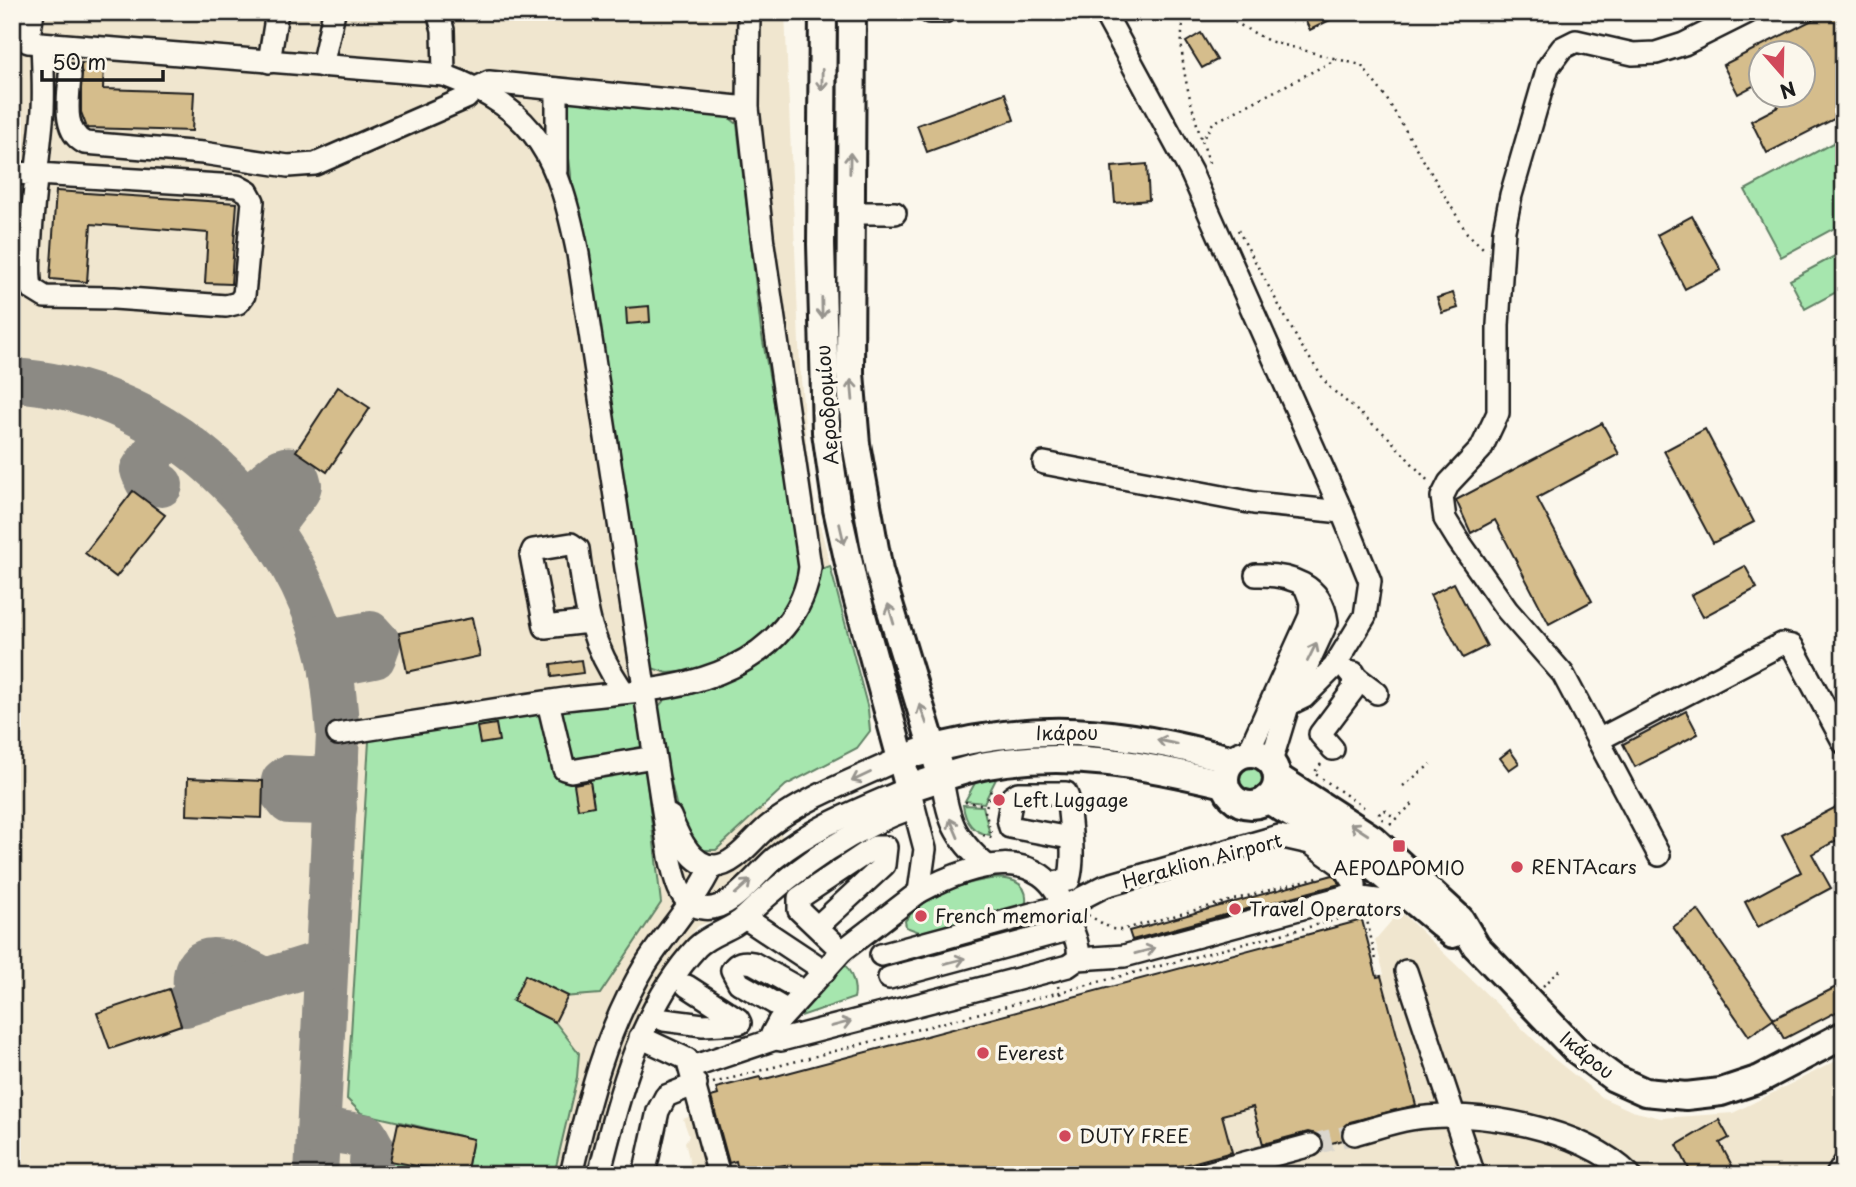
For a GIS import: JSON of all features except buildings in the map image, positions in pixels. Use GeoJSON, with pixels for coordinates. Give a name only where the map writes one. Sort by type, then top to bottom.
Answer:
{"type":"FeatureCollection","features":[{"type":"Feature","properties":{"kind":"main road","name":"Αεροδρομίου"},"geometry":{"type":"LineString","coordinates":[[823,12],[821,244],[826,432],[837,509],[851,573],[912,797]]}},
{"type":"Feature","properties":{"kind":"main road","name":"Αεροδρομίου"},"geometry":{"type":"LineString","coordinates":[[852,12],[850,373],[865,503],[894,624],[935,748],[942,778]]}},
{"type":"Feature","properties":{"kind":"main road","name":"Ικάρου"},"geometry":{"type":"LineString","coordinates":[[901,758],[990,737],[1069,731],[1117,733],[1168,742],[1373,839],[1460,919],[1476,946],[1575,1049],[1614,1078],[1645,1092],[1686,1096],[1721,1092],[1760,1079],[1844,1035]]}},
{"type":"Feature","properties":{"kind":"main road","name":"Ικάρου"},"geometry":{"type":"LineString","coordinates":[[912,797],[942,778],[985,766],[1069,757],[1109,760],[1249,781],[1358,854],[1447,931],[1476,946]]}},
{"type":"Feature","properties":{"kind":"street"},"geometry":{"type":"LineString","coordinates":[[12,173],[37,174],[237,187],[248,192],[253,201],[244,295],[238,303],[226,306],[36,295],[29,284],[37,174],[43,108],[28,42],[33,12]]}},
{"type":"Feature","properties":{"kind":"street"},"geometry":{"type":"LineString","coordinates":[[269,62],[277,12]]}},
{"type":"Feature","properties":{"kind":"street"},"geometry":{"type":"LineString","coordinates":[[322,66],[334,12]]}},
{"type":"Feature","properties":{"kind":"street"},"geometry":{"type":"LineString","coordinates":[[438,12],[443,30],[443,75]]}},
{"type":"Feature","properties":{"kind":"street"},"geometry":{"type":"LineString","coordinates":[[338,734],[674,686],[720,672],[760,650],[793,617],[809,579],[809,554],[769,295],[748,108],[748,12]]}},
{"type":"Feature","properties":{"kind":"street"},"geometry":{"type":"LineString","coordinates":[[929,12],[944,12]]}},
{"type":"Feature","properties":{"kind":"street"},"geometry":{"type":"LineString","coordinates":[[1104,12],[1191,172],[1370,581],[1365,616],[1344,670],[1304,697],[1267,715]]}},
{"type":"Feature","properties":{"kind":"street"},"geometry":{"type":"LineString","coordinates":[[1659,855],[1557,665],[1507,610],[1452,533],[1443,512],[1443,496],[1449,484],[1481,449],[1498,413],[1501,264],[1511,195],[1540,87],[1548,68],[1562,48],[1583,41],[1633,54],[1656,53],[1684,44],[1748,12]]}},
{"type":"Feature","properties":{"kind":"street"},"geometry":{"type":"LineString","coordinates":[[28,42],[443,75],[498,100],[525,123],[557,171],[568,202],[579,254],[634,690],[654,757],[670,857],[680,891],[690,904],[712,909],[723,904],[790,847],[834,822],[912,797]]}},
{"type":"Feature","properties":{"kind":"street"},"geometry":{"type":"LineString","coordinates":[[70,75],[68,109],[72,131],[85,143],[203,153],[302,167],[466,98],[476,88],[494,82],[748,108]]}},
{"type":"Feature","properties":{"kind":"street"},"geometry":{"type":"LineString","coordinates":[[557,171],[558,89]]}},
{"type":"Feature","properties":{"kind":"street"},"geometry":{"type":"LineString","coordinates":[[43,108],[68,109]]}},
{"type":"Feature","properties":{"kind":"street"},"geometry":{"type":"LineString","coordinates":[[850,213],[895,213]]}},
{"type":"Feature","properties":{"kind":"street"},"geometry":{"type":"LineString","coordinates":[[1044,463],[1219,498],[1342,512]]}},
{"type":"Feature","properties":{"kind":"street"},"geometry":{"type":"LineString","coordinates":[[1249,781],[1327,622],[1326,610],[1318,597],[1304,584],[1280,574],[1256,575]]}},
{"type":"Feature","properties":{"kind":"street"},"geometry":{"type":"LineString","coordinates":[[1249,781],[1267,715],[1310,616],[1311,602],[1304,584]]}},
{"type":"Feature","properties":{"kind":"street"},"geometry":{"type":"LineString","coordinates":[[588,622],[596,646],[634,690]]}},
{"type":"Feature","properties":{"kind":"street"},"geometry":{"type":"LineString","coordinates":[[1598,740],[1782,644],[1792,646],[1844,743]]}},
{"type":"Feature","properties":{"kind":"street"},"geometry":{"type":"LineString","coordinates":[[1344,670],[1377,693]]}},
{"type":"Feature","properties":{"kind":"street"},"geometry":{"type":"LineString","coordinates":[[1333,750],[1320,734],[1353,690],[1344,670]]}},
{"type":"Feature","properties":{"kind":"street"},"geometry":{"type":"LineString","coordinates":[[548,702],[564,769],[571,771],[654,757]]}},
{"type":"Feature","properties":{"kind":"street"},"geometry":{"type":"LineString","coordinates":[[660,788],[684,844],[695,857],[712,866],[730,861],[773,822],[901,758]]}},
{"type":"Feature","properties":{"kind":"street"},"geometry":{"type":"LineString","coordinates":[[942,778],[954,831],[960,841],[987,866]]}},
{"type":"Feature","properties":{"kind":"street"},"geometry":{"type":"LineString","coordinates":[[821,796],[834,822]]}},
{"type":"Feature","properties":{"kind":"street"},"geometry":{"type":"LineString","coordinates":[[775,1039],[774,1028],[842,951],[919,892],[925,849],[912,797]]}},
{"type":"Feature","properties":{"kind":"street"},"geometry":{"type":"LineString","coordinates":[[598,1175],[640,1037],[666,990],[699,945],[745,918],[800,867],[912,797]]}},
{"type":"Feature","properties":{"kind":"street","name":"Heraklion Airport"},"geometry":{"type":"LineString","coordinates":[[919,892],[944,879],[987,866],[1021,866],[1061,881],[1105,886],[1279,836],[1310,843],[1345,868]]}},
{"type":"Feature","properties":{"kind":"street"},"geometry":{"type":"LineString","coordinates":[[1070,838],[1061,881],[1064,905],[1078,921],[1078,959]]}},
{"type":"Feature","properties":{"kind":"street"},"geometry":{"type":"LineString","coordinates":[[571,1175],[589,1101],[611,1031],[647,963],[690,904],[712,866]]}},
{"type":"Feature","properties":{"kind":"street"},"geometry":{"type":"LineString","coordinates":[[1345,868],[1355,884],[1356,909]]}},
{"type":"Feature","properties":{"kind":"street"},"geometry":{"type":"LineString","coordinates":[[881,955],[1064,905],[1093,895],[1105,886]]}},
{"type":"Feature","properties":{"kind":"street"},"geometry":{"type":"LineString","coordinates":[[1356,909],[1391,902],[1404,893]]}},
{"type":"Feature","properties":{"kind":"street"},"geometry":{"type":"LineString","coordinates":[[644,1175],[657,1111],[666,1096],[692,1070],[775,1039],[782,1040],[1068,966],[1078,959],[1124,956],[1347,896],[1356,909]]}},
{"type":"Feature","properties":{"kind":"street"},"geometry":{"type":"LineString","coordinates":[[888,916],[878,942],[881,955],[889,978],[899,994],[915,1006]]}},
{"type":"Feature","properties":{"kind":"street"},"geometry":{"type":"LineString","coordinates":[[745,918],[825,971]]}},
{"type":"Feature","properties":{"kind":"street"},"geometry":{"type":"LineString","coordinates":[[889,978],[1078,921]]}},
{"type":"Feature","properties":{"kind":"street"},"geometry":{"type":"LineString","coordinates":[[817,927],[842,951]]}},
{"type":"Feature","properties":{"kind":"street"},"geometry":{"type":"LineString","coordinates":[[788,1011],[738,983],[732,970],[736,964],[744,961],[753,964],[805,992]]}},
{"type":"Feature","properties":{"kind":"street"},"geometry":{"type":"LineString","coordinates":[[1406,971],[1474,1175]]}},
{"type":"Feature","properties":{"kind":"street"},"geometry":{"type":"LineString","coordinates":[[664,1020],[736,1026],[740,1021],[687,986]]}},
{"type":"Feature","properties":{"kind":"street"},"geometry":{"type":"LineString","coordinates":[[703,1025],[692,1070],[719,1175]]}},
{"type":"Feature","properties":{"kind":"street"},"geometry":{"type":"LineString","coordinates":[[640,1037],[692,1070]]}},
{"type":"Feature","properties":{"kind":"street"},"geometry":{"type":"LineString","coordinates":[[1354,1134],[1413,1119],[1456,1117],[1524,1124],[1549,1130],[1613,1161],[1630,1175]]}},
{"type":"Feature","properties":{"kind":"street"},"geometry":{"type":"LineString","coordinates":[[1200,1175],[1311,1145]]}},
{"type":"Feature","properties":{"kind":"street"},"geometry":{"type":"LineString","coordinates":[[1837,1175],[1844,1164]]}},
{"type":"Feature","properties":{"kind":"path"},"geometry":{"type":"LineString","coordinates":[[1185,12],[1180,34],[1184,75],[1209,164]]}},
{"type":"Feature","properties":{"kind":"path"},"geometry":{"type":"LineString","coordinates":[[1216,12],[1269,41],[1361,65],[1385,96],[1467,233],[1501,264]]}},
{"type":"Feature","properties":{"kind":"path"},"geometry":{"type":"LineString","coordinates":[[1202,140],[1213,123],[1338,59]]}},
{"type":"Feature","properties":{"kind":"path"},"geometry":{"type":"LineString","coordinates":[[1236,224],[1300,344],[1329,387],[1388,437],[1443,496]]}},
{"type":"Feature","properties":{"kind":"path"},"geometry":{"type":"LineString","coordinates":[[1333,750],[1314,773],[1362,804],[1387,826]]}},
{"type":"Feature","properties":{"kind":"path"},"geometry":{"type":"LineString","coordinates":[[1403,786],[1431,764]]}},
{"type":"Feature","properties":{"kind":"path"},"geometry":{"type":"LineString","coordinates":[[976,833],[993,838],[985,805],[997,780]]}},
{"type":"Feature","properties":{"kind":"path"},"geometry":{"type":"LineString","coordinates":[[1249,781],[1233,814],[1249,781]]}},
{"type":"Feature","properties":{"kind":"path"},"geometry":{"type":"LineString","coordinates":[[962,809],[965,794]]}},
{"type":"Feature","properties":{"kind":"path"},"geometry":{"type":"LineString","coordinates":[[1387,826],[1416,801]]}},
{"type":"Feature","properties":{"kind":"path"},"geometry":{"type":"LineString","coordinates":[[962,802],[985,805]]}},
{"type":"Feature","properties":{"kind":"path"},"geometry":{"type":"LineString","coordinates":[[1387,826],[1379,814],[1385,810],[1397,820]]}},
{"type":"Feature","properties":{"kind":"path"},"geometry":{"type":"LineString","coordinates":[[1078,921],[1121,930],[1345,868]]}},
{"type":"Feature","properties":{"kind":"path"},"geometry":{"type":"LineString","coordinates":[[692,1070],[796,1063],[1178,962],[1356,909],[1371,936],[1376,960],[1373,963]]}},
{"type":"Feature","properties":{"kind":"path"},"geometry":{"type":"LineString","coordinates":[[1178,962],[1179,969]]}},
{"type":"Feature","properties":{"kind":"path"},"geometry":{"type":"LineString","coordinates":[[1057,982],[1062,1000]]}},
{"type":"Feature","properties":{"kind":"shaded area"},"geometry":{"type":"Polygon","coordinates":[[[12,12],[785,12],[800,367],[807,451],[815,506],[871,724],[867,737],[857,748],[792,780],[761,805],[794,852],[730,914],[698,926],[661,974],[626,1041],[584,1175],[12,1175],[12,12]]]}},
{"type":"Feature","properties":{"kind":"shaded area"},"geometry":{"type":"Polygon","coordinates":[[[1400,911],[1553,1058],[1603,1098],[1632,1111],[1661,1118],[1733,1113],[1844,1057],[1844,1175],[693,1175],[685,1142],[689,1136],[683,1119],[694,1115],[700,1099],[718,1095],[716,1088],[760,1077],[762,1080],[1362,920],[1377,977],[1384,974],[1375,940],[1400,911]]]}},
{"type":"Feature","properties":{"kind":"green space"},"geometry":{"type":"Polygon","coordinates":[[[574,98],[725,114],[737,124],[761,330],[799,543],[801,571],[790,604],[773,629],[750,650],[694,671],[667,673],[649,667],[573,190],[563,110],[567,101],[574,98]]]}},
{"type":"Feature","properties":{"kind":"green space"},"geometry":{"type":"Polygon","coordinates":[[[1844,137],[1844,223],[1781,257],[1745,190],[1844,137]]]}},
{"type":"Feature","properties":{"kind":"green space"},"geometry":{"type":"Polygon","coordinates":[[[1844,251],[1844,288],[1805,309],[1790,280],[1844,251]]]}},
{"type":"Feature","properties":{"kind":"green space"},"geometry":{"type":"Polygon","coordinates":[[[830,566],[868,709],[870,731],[857,748],[786,785],[716,850],[704,850],[693,842],[677,808],[658,727],[658,707],[667,697],[738,673],[819,570],[830,566]]]}},
{"type":"Feature","properties":{"kind":"green space"},"geometry":{"type":"Polygon","coordinates":[[[625,697],[638,705],[661,903],[600,994],[513,1001],[555,1022],[579,1053],[577,1077],[554,1175],[466,1175],[473,1139],[361,1113],[347,1099],[369,741],[372,737],[625,697]]]}},
{"type":"Feature","properties":{"kind":"green space"},"geometry":{"type":"Polygon","coordinates":[[[1250,765],[1260,769],[1264,779],[1260,789],[1250,793],[1240,789],[1236,779],[1240,769],[1250,765]]]}},
{"type":"Feature","properties":{"kind":"green space"},"geometry":{"type":"Polygon","coordinates":[[[998,775],[984,803],[965,801],[975,783],[998,775]]]}},
{"type":"Feature","properties":{"kind":"green space"},"geometry":{"type":"Polygon","coordinates":[[[963,805],[983,806],[990,835],[971,826],[963,805]]]}},
{"type":"Feature","properties":{"kind":"green space"},"geometry":{"type":"Polygon","coordinates":[[[990,879],[1009,880],[1020,885],[1026,895],[1024,905],[922,933],[906,927],[905,921],[913,912],[932,898],[967,884],[990,879]]]}},
{"type":"Feature","properties":{"kind":"green space"},"geometry":{"type":"Polygon","coordinates":[[[842,963],[852,979],[854,998],[801,1016],[799,1011],[842,963]]]}},
{"type":"Feature","properties":{"kind":"green space"},"geometry":{"type":"Polygon","coordinates":[[[390,1161],[458,1175],[383,1175],[390,1161]]]}},
{"type":"Feature","properties":{"kind":"taxiway"},"geometry":{"type":"LineString","coordinates":[[12,380],[66,388],[116,404],[163,428],[205,459],[243,496],[275,538],[302,584],[322,634],[331,671],[338,734],[316,1175]]}},
{"type":"Feature","properties":{"kind":"taxiway"},"geometry":{"type":"LineString","coordinates":[[161,485],[146,480],[142,470],[161,445],[166,441],[179,439]]}},
{"type":"Feature","properties":{"kind":"taxiway"},"geometry":{"type":"LineString","coordinates":[[242,492],[253,492],[285,469],[291,469],[296,474],[300,485],[298,491],[270,528]]}},
{"type":"Feature","properties":{"kind":"taxiway"},"geometry":{"type":"LineString","coordinates":[[323,636],[334,640],[370,633],[379,643],[374,657],[338,664],[331,671]]}},
{"type":"Feature","properties":{"kind":"taxiway"},"geometry":{"type":"LineString","coordinates":[[335,808],[325,803],[289,802],[281,792],[283,781],[288,777],[323,776],[337,760]]}},
{"type":"Feature","properties":{"kind":"taxiway"},"geometry":{"type":"LineString","coordinates":[[205,999],[195,988],[196,973],[201,964],[210,960],[233,964],[266,980]]}},
{"type":"Feature","properties":{"kind":"taxiway"},"geometry":{"type":"LineString","coordinates":[[185,1005],[317,964],[326,969]]}},
{"type":"Feature","properties":{"kind":"taxiway"},"geometry":{"type":"LineString","coordinates":[[318,1135],[333,1131],[366,1136],[372,1147],[371,1164]]}},
{"type":"Feature","properties":{"kind":"tunnel"},"geometry":{"type":"LineString","coordinates":[[1311,1145],[1354,1134]]}},
{"type":"Feature","properties":{"kind":"place","name":"Left Luggage"},"geometry":{"type":"Point","coordinates":[999,800]}},
{"type":"Feature","properties":{"kind":"place","name":"ΑΕΡΟΔΡΟΜΙΟ"},"geometry":{"type":"Point","coordinates":[1399,846]}},
{"type":"Feature","properties":{"kind":"place","name":"RENTAcars"},"geometry":{"type":"Point","coordinates":[1517,867]}},
{"type":"Feature","properties":{"kind":"place","name":"Travel Operators"},"geometry":{"type":"Point","coordinates":[1235,909]}},
{"type":"Feature","properties":{"kind":"place","name":"French memorial"},"geometry":{"type":"Point","coordinates":[921,916]}},
{"type":"Feature","properties":{"kind":"place","name":"Everest"},"geometry":{"type":"Point","coordinates":[983,1053]}},
{"type":"Feature","properties":{"kind":"place","name":"DUTY FREE"},"geometry":{"type":"Point","coordinates":[1065,1136]}}]}
